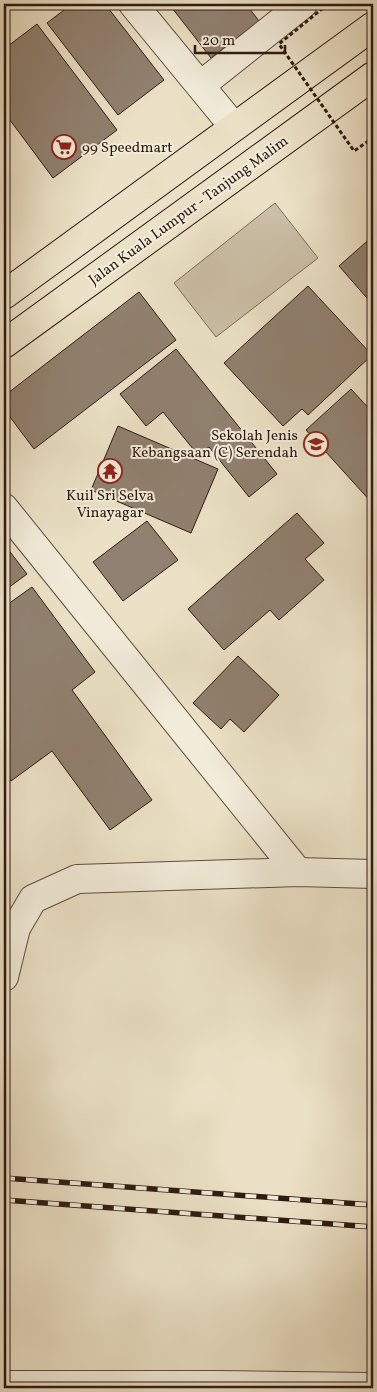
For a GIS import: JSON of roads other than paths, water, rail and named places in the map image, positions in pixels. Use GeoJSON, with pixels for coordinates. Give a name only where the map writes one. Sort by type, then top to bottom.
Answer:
{"type":"FeatureCollection","features":[{"type":"Feature","properties":{"kind":"main road"},"geometry":{"type":"LineString","coordinates":[[4,295],[373,26]]}},
{"type":"Feature","properties":{"kind":"main road","name":"Jalan Kuala Lumpur - Tanjung Malim"},"geometry":{"type":"LineString","coordinates":[[4,344],[373,76]]}},
{"type":"Feature","properties":{"kind":"street"},"geometry":{"type":"LineString","coordinates":[[133,4],[234,127]]}},
{"type":"Feature","properties":{"kind":"street"},"geometry":{"type":"LineString","coordinates":[[201,85],[313,6]]}},
{"type":"Feature","properties":{"kind":"street"},"geometry":{"type":"LineString","coordinates":[[4,508],[298,872]]}},
{"type":"Feature","properties":{"kind":"street"},"geometry":{"type":"LineString","coordinates":[[4,978],[16,928],[33,899],[77,879],[298,872],[373,874]]}},
{"type":"Feature","properties":{"kind":"street"},"geometry":{"type":"LineString","coordinates":[[4,1385],[373,1387]]}},
{"type":"Feature","properties":{"kind":"railway"},"geometry":{"type":"LineString","coordinates":[[4,1178],[373,1205]]}},
{"type":"Feature","properties":{"kind":"railway"},"geometry":{"type":"LineString","coordinates":[[4,1200],[373,1227]]}},
{"type":"Feature","properties":{"kind":"place","name":"99 Speedmart"},"geometry":{"type":"Point","coordinates":[64,147]}},
{"type":"Feature","properties":{"kind":"place","name":"Sekolah Jenis Kebangsaan (C) Serendah"},"geometry":{"type":"Point","coordinates":[316,444]}},
{"type":"Feature","properties":{"kind":"place","name":"Kuil Sri Selva Vinayagar"},"geometry":{"type":"Point","coordinates":[110,471]}}]}
